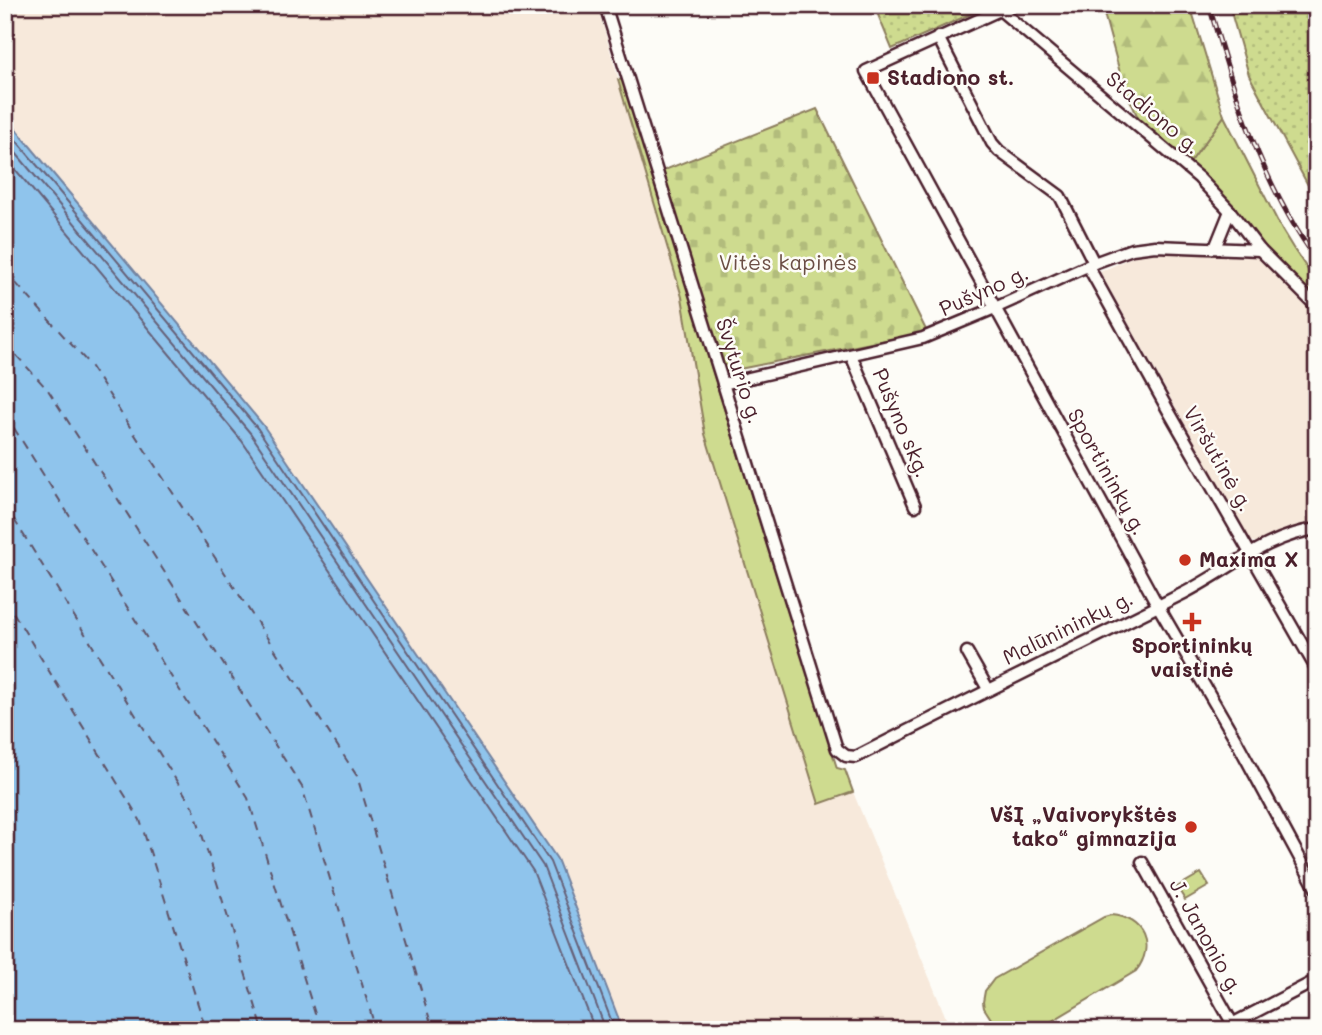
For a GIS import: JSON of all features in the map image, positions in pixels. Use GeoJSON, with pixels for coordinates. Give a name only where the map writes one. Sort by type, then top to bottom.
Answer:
{"type":"FeatureCollection","features":[{"type":"Feature","properties":{"kind":"street","name":"Švyturio g."},"geometry":{"type":"LineString","coordinates":[[605,5],[837,749]]}},
{"type":"Feature","properties":{"kind":"street","name":"Stadiono g."},"geometry":{"type":"LineString","coordinates":[[866,71],[1000,9],[1199,178],[1230,211],[1260,250],[1317,307]]}},
{"type":"Feature","properties":{"kind":"street"},"geometry":{"type":"LineString","coordinates":[[938,37],[992,143],[1060,196],[1091,264]]}},
{"type":"Feature","properties":{"kind":"street","name":"Sportininkų g."},"geometry":{"type":"LineString","coordinates":[[866,71],[1158,606],[1236,740],[1317,890]]}},
{"type":"Feature","properties":{"kind":"street"},"geometry":{"type":"LineString","coordinates":[[1215,248],[1230,211]]}},
{"type":"Feature","properties":{"kind":"street","name":"Pušyno g."},"geometry":{"type":"LineString","coordinates":[[723,384],[923,338],[1091,264],[1132,249],[1145,246],[1260,250]]}},
{"type":"Feature","properties":{"kind":"street","name":"Viršutinė g."},"geometry":{"type":"LineString","coordinates":[[1091,264],[1250,555],[1317,670]]}},
{"type":"Feature","properties":{"kind":"street","name":"Pušyno skg."},"geometry":{"type":"LineString","coordinates":[[852,355],[915,506]]}},
{"type":"Feature","properties":{"kind":"street","name":"Malūnininkų g."},"geometry":{"type":"LineString","coordinates":[[837,749],[846,756],[856,757],[1200,585],[1285,537],[1299,531],[1317,529]]}},
{"type":"Feature","properties":{"kind":"street"},"geometry":{"type":"LineString","coordinates":[[967,652],[988,689]]}},
{"type":"Feature","properties":{"kind":"street","name":"J. Janonio g."},"geometry":{"type":"LineString","coordinates":[[1142,862],[1234,1027]]}},
{"type":"Feature","properties":{"kind":"street"},"geometry":{"type":"LineString","coordinates":[[1234,1027],[1317,980]]}},
{"type":"Feature","properties":{"kind":"shaded area"},"geometry":{"type":"Polygon","coordinates":[[[5,5],[597,5],[682,297],[705,434],[819,804],[853,792],[951,1030],[623,1030],[557,859],[263,425],[5,116],[5,5]]]}},
{"type":"Feature","properties":{"kind":"shaded area"},"geometry":{"type":"Polygon","coordinates":[[[1165,253],[1252,256],[1261,259],[1317,313],[1317,527],[1296,528],[1259,543],[1250,541],[1100,272],[1132,257],[1165,253]]]}},
{"type":"Feature","properties":{"kind":"green space"},"geometry":{"type":"Polygon","coordinates":[[[874,5],[991,5],[892,49],[874,5]]]}},
{"type":"Feature","properties":{"kind":"green space"},"geometry":{"type":"Polygon","coordinates":[[[1121,5],[1190,5],[1224,116],[1189,164],[1139,120],[1123,84],[1103,10],[1121,5]]]}},
{"type":"Feature","properties":{"kind":"green space"},"geometry":{"type":"Polygon","coordinates":[[[1229,5],[1317,5],[1317,202],[1249,75],[1229,5]]]}},
{"type":"Feature","properties":{"kind":"green space"},"geometry":{"type":"Polygon","coordinates":[[[623,79],[837,768],[845,770],[853,792],[819,804],[705,434],[682,297],[618,80],[623,79]]]}},
{"type":"Feature","properties":{"kind":"green space","name":"Vitės kapinės"},"geometry":{"type":"Polygon","coordinates":[[[817,109],[927,332],[724,372],[662,171],[817,109]]]}},
{"type":"Feature","properties":{"kind":"green space"},"geometry":{"type":"Polygon","coordinates":[[[1224,116],[1282,230],[1317,283],[1317,302],[1277,261],[1215,187],[1189,164],[1224,116]]]}},
{"type":"Feature","properties":{"kind":"green space"},"geometry":{"type":"Polygon","coordinates":[[[1201,873],[1209,886],[1185,900],[1177,887],[1201,873]]]}},
{"type":"Feature","properties":{"kind":"green space"},"geometry":{"type":"Polygon","coordinates":[[[1111,915],[1131,921],[1143,934],[1145,952],[1136,971],[1037,1030],[1001,1030],[995,1025],[983,1002],[985,991],[994,979],[1111,915]]]}},
{"type":"Feature","properties":{"kind":"water"},"geometry":{"type":"Polygon","coordinates":[[[5,116],[263,425],[557,859],[623,1030],[5,1030],[5,116]]]}},
{"type":"Feature","properties":{"kind":"ferry route"},"geometry":{"type":"LineString","coordinates":[[5,271],[89,364],[357,776],[433,1030]]}},
{"type":"Feature","properties":{"kind":"ferry route"},"geometry":{"type":"LineString","coordinates":[[5,343],[48,390],[302,787],[376,1030]]}},
{"type":"Feature","properties":{"kind":"ferry route"},"geometry":{"type":"LineString","coordinates":[[5,414],[248,798],[320,1030]]}},
{"type":"Feature","properties":{"kind":"ferry route"},"geometry":{"type":"LineString","coordinates":[[5,505],[194,809],[263,1030]]}},
{"type":"Feature","properties":{"kind":"ferry route"},"geometry":{"type":"LineString","coordinates":[[5,599],[140,820],[206,1030]]}},
{"type":"Feature","properties":{"kind":"railway"},"geometry":{"type":"LineString","coordinates":[[1209,5],[1240,105],[1265,170],[1280,201],[1317,260]]}},
{"type":"Feature","properties":{"kind":"place","name":"Stadiono st."},"geometry":{"type":"Point","coordinates":[873,78]}},
{"type":"Feature","properties":{"kind":"place","name":"Maxima X"},"geometry":{"type":"Point","coordinates":[1185,560]}},
{"type":"Feature","properties":{"kind":"place","name":"Sportininkų vaistinė"},"geometry":{"type":"Point","coordinates":[1192,622]}},
{"type":"Feature","properties":{"kind":"place","name":"VšĮ „Vaivorykštės tako“ gimnazija"},"geometry":{"type":"Point","coordinates":[1191,827]}}]}
